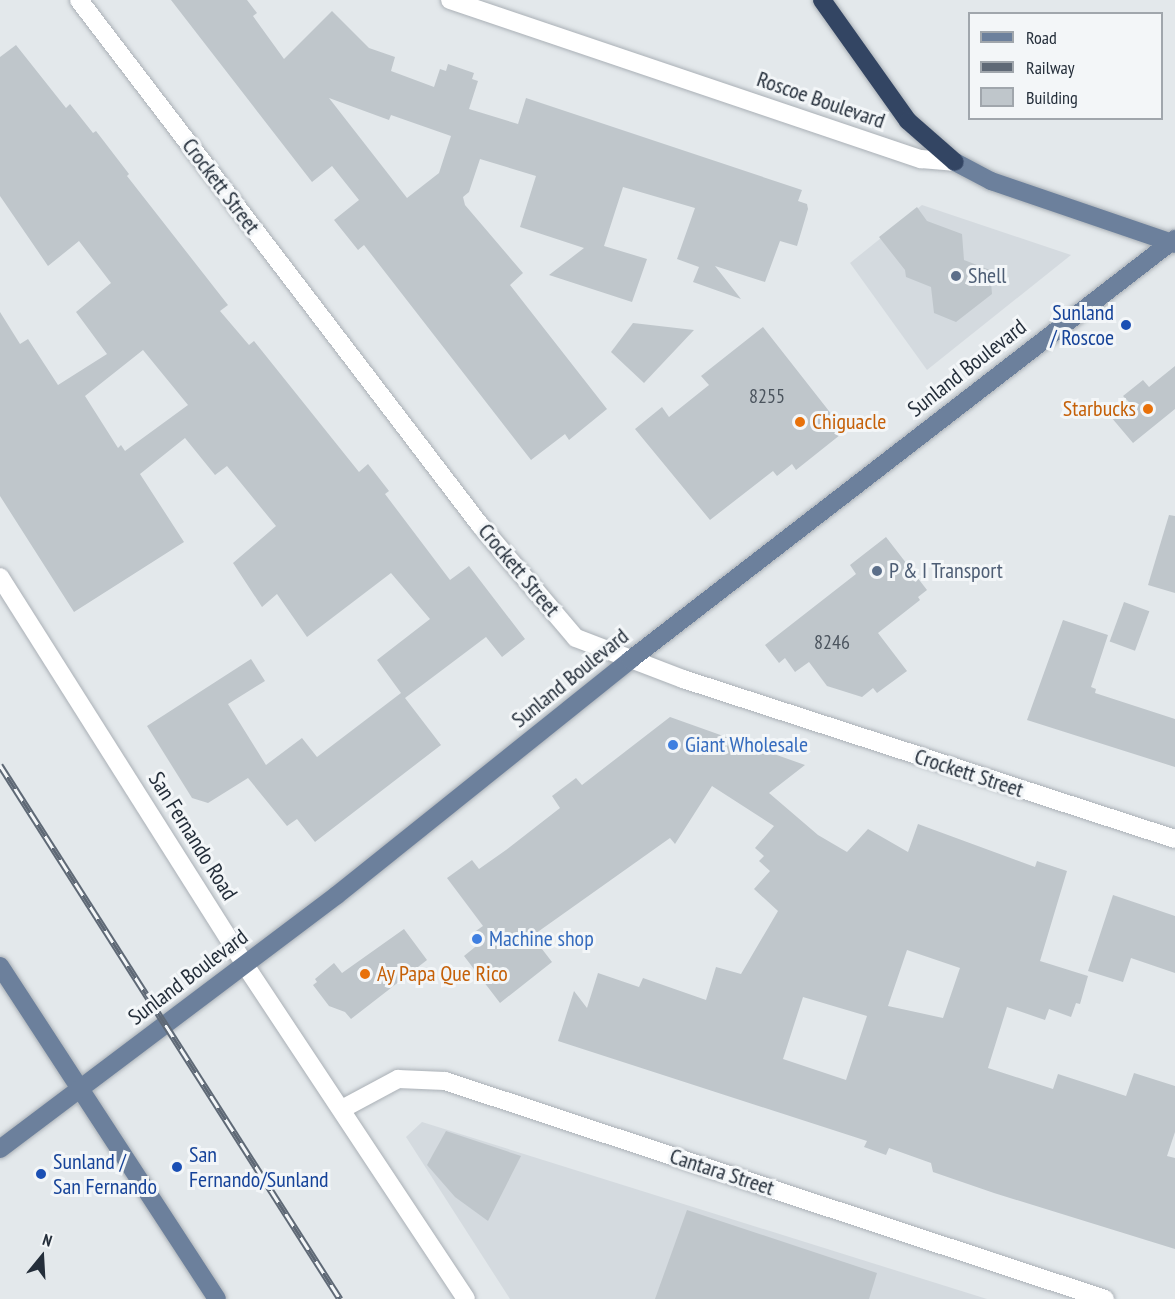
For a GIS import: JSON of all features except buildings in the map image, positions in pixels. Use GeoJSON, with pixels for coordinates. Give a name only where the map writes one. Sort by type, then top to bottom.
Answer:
{"type":"FeatureCollection","features":[{"type":"Feature","properties":{"kind":"highway"},"geometry":{"type":"LineString","coordinates":[[822,0],[908,121],[955,162]]}},
{"type":"Feature","properties":{"kind":"main road","name":"Roscoe Boulevard"},"geometry":{"type":"LineString","coordinates":[[955,162],[991,181],[1172,242]]}},
{"type":"Feature","properties":{"kind":"main road"},"geometry":{"type":"LineString","coordinates":[[1172,242],[1175,222]]}},
{"type":"Feature","properties":{"kind":"main road","name":"Sunland Boulevard"},"geometry":{"type":"LineString","coordinates":[[0,1149],[245,965],[630,660],[1172,242]]}},
{"type":"Feature","properties":{"kind":"main road"},"geometry":{"type":"LineString","coordinates":[[0,966],[217,1299]]}},
{"type":"Feature","properties":{"kind":"street","name":"Crockett Street"},"geometry":{"type":"LineString","coordinates":[[79,0],[480,525],[576,638],[630,660],[1175,839]]}},
{"type":"Feature","properties":{"kind":"street","name":"Roscoe Boulevard"},"geometry":{"type":"LineString","coordinates":[[450,0],[921,159],[955,162]]}},
{"type":"Feature","properties":{"kind":"street","name":"San Fernando Road"},"geometry":{"type":"LineString","coordinates":[[0,577],[245,965],[466,1299]]}},
{"type":"Feature","properties":{"kind":"street","name":"Cantara Street"},"geometry":{"type":"LineString","coordinates":[[342,1109],[398,1079],[446,1081],[1105,1299]]}},
{"type":"Feature","properties":{"kind":"shaded area"},"geometry":{"type":"Polygon","coordinates":[[[922,205],[1071,255],[927,370],[850,263],[922,205]]]}},
{"type":"Feature","properties":{"kind":"shaded area"},"geometry":{"type":"Polygon","coordinates":[[[422,1122],[987,1299],[510,1299],[406,1137],[422,1122]]]}},
{"type":"Feature","properties":{"kind":"railway"},"geometry":{"type":"LineString","coordinates":[[0,765],[340,1299]]}},
{"type":"Feature","properties":{"kind":"place","name":"Shell"},"geometry":{"type":"Point","coordinates":[956,276]}},
{"type":"Feature","properties":{"kind":"place","name":"Sunland / Roscoe"},"geometry":{"type":"Point","coordinates":[1126,325]}},
{"type":"Feature","properties":{"kind":"place","name":"Starbucks"},"geometry":{"type":"Point","coordinates":[1148,409]}},
{"type":"Feature","properties":{"kind":"place","name":"Chiguacle"},"geometry":{"type":"Point","coordinates":[800,422]}},
{"type":"Feature","properties":{"kind":"place","name":"P & I Transport"},"geometry":{"type":"Point","coordinates":[877,571]}},
{"type":"Feature","properties":{"kind":"place","name":"Giant Wholesale"},"geometry":{"type":"Point","coordinates":[673,745]}},
{"type":"Feature","properties":{"kind":"place","name":"Machine shop"},"geometry":{"type":"Point","coordinates":[477,939]}},
{"type":"Feature","properties":{"kind":"place","name":"Ay Papa Que Rico"},"geometry":{"type":"Point","coordinates":[365,974]}},
{"type":"Feature","properties":{"kind":"place","name":"San Fernando/Sunland"},"geometry":{"type":"Point","coordinates":[177,1167]}},
{"type":"Feature","properties":{"kind":"place","name":"Sunland / San Fernando"},"geometry":{"type":"Point","coordinates":[41,1174]}}]}
